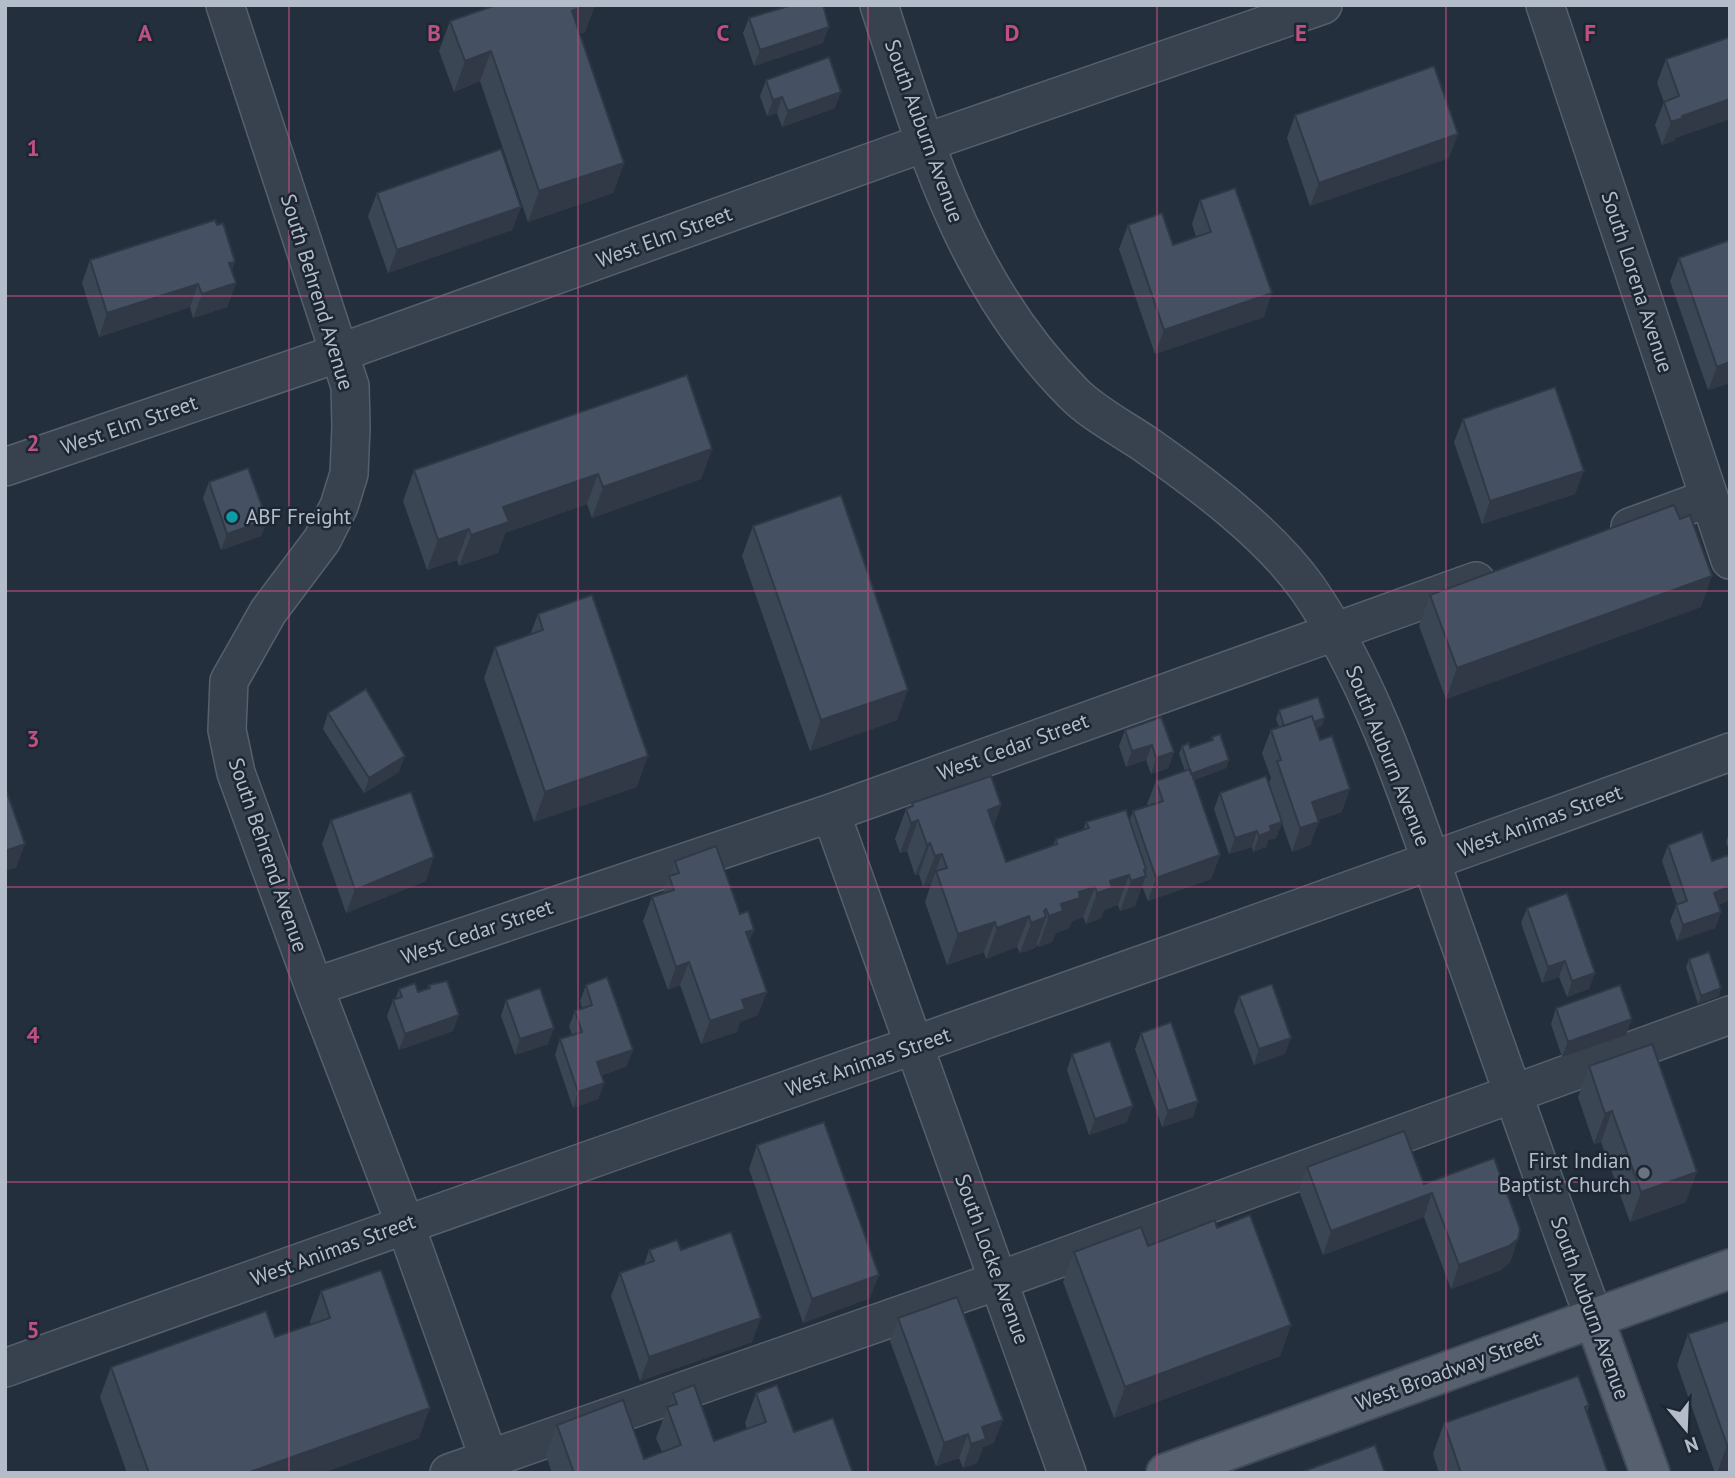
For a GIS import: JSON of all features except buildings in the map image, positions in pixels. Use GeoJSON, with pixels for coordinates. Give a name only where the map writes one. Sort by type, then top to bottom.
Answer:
{"type":"FeatureCollection","features":[{"type":"Feature","properties":{"kind":"main road","name":"West Broadway Street"},"geometry":{"type":"LineString","coordinates":[[1166,1473],[1730,1269]]}},
{"type":"Feature","properties":{"kind":"main road","name":"South Auburn Avenue"},"geometry":{"type":"LineString","coordinates":[[1594,1318],[1650,1473]]}},
{"type":"Feature","properties":{"kind":"street","name":"South Behrend Avenue"},"geometry":{"type":"LineString","coordinates":[[225,5],[350,386],[351,427],[349,474],[339,506],[322,540],[268,612],[229,681],[226,730],[236,773],[405,1224],[492,1466]]}},
{"type":"Feature","properties":{"kind":"street","name":"South Auburn Avenue"},"geometry":{"type":"LineString","coordinates":[[879,5],[924,144],[960,232],[1009,318],[1074,396],[1237,513],[1306,587],[1335,632],[1370,700],[1431,862],[1594,1318]]}},
{"type":"Feature","properties":{"kind":"street","name":"West Elm Street"},"geometry":{"type":"LineString","coordinates":[[5,467],[339,353],[1323,5]]}},
{"type":"Feature","properties":{"kind":"street","name":"South Lorena Avenue"},"geometry":{"type":"LineString","coordinates":[[1545,5],[1714,483],[1730,560]]}},
{"type":"Feature","properties":{"kind":"street"},"geometry":{"type":"LineString","coordinates":[[1596,539],[1714,483]]}},
{"type":"Feature","properties":{"kind":"street","name":"West Cedar Street"},"geometry":{"type":"LineString","coordinates":[[314,987],[831,813],[1504,572]]}},
{"type":"Feature","properties":{"kind":"street","name":"West Animas Street"},"geometry":{"type":"LineString","coordinates":[[5,1368],[405,1224],[916,1046],[1730,752]]}},
{"type":"Feature","properties":{"kind":"street","name":"South Locke Avenue"},"geometry":{"type":"LineString","coordinates":[[831,813],[1067,1473]]}},
{"type":"Feature","properties":{"kind":"street"},"geometry":{"type":"LineString","coordinates":[[449,1473],[492,1466],[1730,1015]]}},
{"type":"Feature","properties":{"kind":"place","name":"ABF Freight"},"geometry":{"type":"Point","coordinates":[232,517]}},
{"type":"Feature","properties":{"kind":"place","name":"First Indian Baptist Church"},"geometry":{"type":"Point","coordinates":[1644,1173]}}]}
